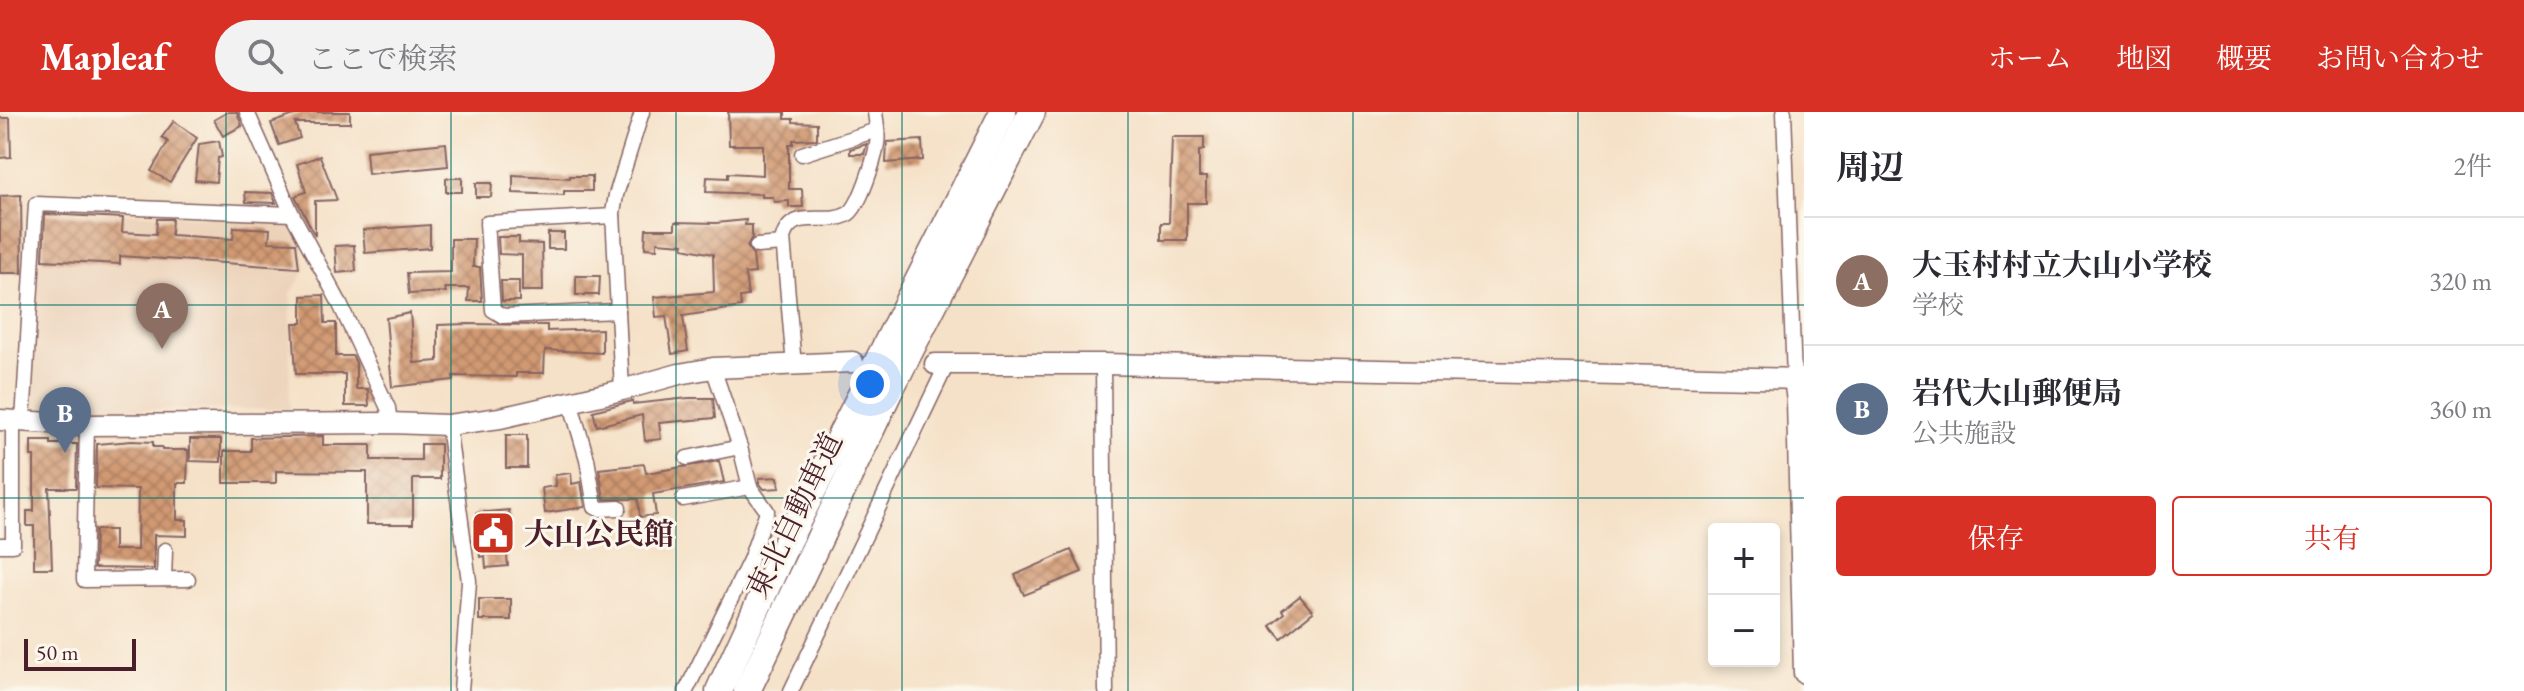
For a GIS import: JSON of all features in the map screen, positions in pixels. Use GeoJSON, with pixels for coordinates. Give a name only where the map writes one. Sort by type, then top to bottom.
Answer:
{"type":"FeatureCollection","features":[{"type":"Feature","properties":{"kind":"highway","name":"東北自動車道"},"geometry":{"type":"LineString","coordinates":[[719,691],[800,516],[1003,112]]}},
{"type":"Feature","properties":{"kind":"highway","name":"東北自動車道"},"geometry":{"type":"LineString","coordinates":[[747,691],[889,392],[1032,112]]}},
{"type":"Feature","properties":{"kind":"street"},"geometry":{"type":"LineString","coordinates":[[247,112],[292,214],[361,349],[388,408],[390,423]]}},
{"type":"Feature","properties":{"kind":"street"},"geometry":{"type":"LineString","coordinates":[[622,390],[613,216],[616,195],[642,112]]}},
{"type":"Feature","properties":{"kind":"street"},"geometry":{"type":"LineString","coordinates":[[794,366],[783,244],[786,228],[789,223],[845,215],[857,206],[877,145],[875,112]]}},
{"type":"Feature","properties":{"kind":"street"},"geometry":{"type":"LineString","coordinates":[[1784,112],[1799,379],[1804,673]]}},
{"type":"Feature","properties":{"kind":"street"},"geometry":{"type":"LineString","coordinates":[[802,154],[877,130]]}},
{"type":"Feature","properties":{"kind":"street"},"geometry":{"type":"LineString","coordinates":[[0,545],[13,545],[12,421],[36,204],[292,214]]}},
{"type":"Feature","properties":{"kind":"street"},"geometry":{"type":"LineString","coordinates":[[613,216],[487,223],[493,310],[503,316],[618,311]]}},
{"type":"Feature","properties":{"kind":"street"},"geometry":{"type":"LineString","coordinates":[[757,246],[783,244]]}},
{"type":"Feature","properties":{"kind":"street"},"geometry":{"type":"LineString","coordinates":[[12,421],[87,425],[448,425],[500,418],[713,368],[853,362]]}},
{"type":"Feature","properties":{"kind":"street"},"geometry":{"type":"LineString","coordinates":[[791,691],[941,364],[1103,364],[1799,379]]}},
{"type":"Feature","properties":{"kind":"street"},"geometry":{"type":"LineString","coordinates":[[1103,364],[1106,691]]}},
{"type":"Feature","properties":{"kind":"street"},"geometry":{"type":"LineString","coordinates":[[686,691],[750,560],[767,511],[750,487],[713,368]]}},
{"type":"Feature","properties":{"kind":"street"},"geometry":{"type":"LineString","coordinates":[[570,401],[587,459],[595,507],[619,508]]}},
{"type":"Feature","properties":{"kind":"street"},"geometry":{"type":"LineString","coordinates":[[87,425],[84,580],[188,579]]}},
{"type":"Feature","properties":{"kind":"street"},"geometry":{"type":"LineString","coordinates":[[448,425],[469,581],[461,691]]}},
{"type":"Feature","properties":{"kind":"street"},"geometry":{"type":"LineString","coordinates":[[687,458],[740,447]]}},
{"type":"Feature","properties":{"kind":"street"},"geometry":{"type":"LineString","coordinates":[[683,499],[750,487]]}},
{"type":"Feature","properties":{"kind":"street"},"geometry":{"type":"LineString","coordinates":[[164,579],[165,550]]}},
{"type":"Feature","properties":{"kind":"shaded area"},"geometry":{"type":"Polygon","coordinates":[[[39,210],[288,220],[300,238],[306,269],[291,293],[289,409],[48,410],[32,406],[39,210]]]}},
{"type":"Feature","properties":{"kind":"building"},"geometry":{"type":"Polygon","coordinates":[[[228,112],[237,112],[242,126],[223,136],[214,120],[228,112]]]}},
{"type":"Feature","properties":{"kind":"building"},"geometry":{"type":"Polygon","coordinates":[[[303,112],[350,112],[350,123],[295,123],[300,138],[279,145],[271,123],[303,112]]]}},
{"type":"Feature","properties":{"kind":"building"},"geometry":{"type":"Polygon","coordinates":[[[728,112],[785,112],[785,119],[793,119],[793,122],[817,123],[817,139],[793,140],[793,144],[789,144],[789,189],[802,189],[803,207],[789,207],[789,201],[774,202],[773,197],[762,197],[762,194],[706,192],[707,177],[728,178],[728,173],[763,175],[763,145],[729,145],[728,112]]]}},
{"type":"Feature","properties":{"kind":"building"},"geometry":{"type":"Polygon","coordinates":[[[0,118],[10,118],[11,157],[0,158],[0,118]]]}},
{"type":"Feature","properties":{"kind":"building"},"geometry":{"type":"Polygon","coordinates":[[[174,121],[197,138],[170,182],[151,171],[168,142],[162,137],[174,121]]]}},
{"type":"Feature","properties":{"kind":"building"},"geometry":{"type":"Polygon","coordinates":[[[1172,137],[1204,137],[1204,150],[1199,151],[1199,177],[1206,177],[1206,203],[1187,203],[1187,240],[1161,240],[1161,223],[1169,223],[1172,137]]]}},
{"type":"Feature","properties":{"kind":"building"},"geometry":{"type":"Polygon","coordinates":[[[922,140],[923,160],[886,163],[887,142],[922,140]]]}},
{"type":"Feature","properties":{"kind":"building"},"geometry":{"type":"Polygon","coordinates":[[[219,141],[222,157],[218,158],[216,182],[195,180],[199,144],[219,141]]]}},
{"type":"Feature","properties":{"kind":"building"},"geometry":{"type":"Polygon","coordinates":[[[446,143],[448,166],[368,174],[366,151],[446,143]]]}},
{"type":"Feature","properties":{"kind":"building"},"geometry":{"type":"Polygon","coordinates":[[[867,144],[864,154],[850,154],[850,149],[867,144]]]}},
{"type":"Feature","properties":{"kind":"building"},"geometry":{"type":"Polygon","coordinates":[[[320,156],[337,200],[315,201],[315,236],[295,196],[306,192],[297,164],[320,156]]]}},
{"type":"Feature","properties":{"kind":"building"},"geometry":{"type":"Polygon","coordinates":[[[513,175],[592,176],[592,191],[564,191],[564,195],[513,193],[513,175]]]}},
{"type":"Feature","properties":{"kind":"building"},"geometry":{"type":"Polygon","coordinates":[[[446,178],[462,178],[462,192],[446,192],[446,178]]]}},
{"type":"Feature","properties":{"kind":"building"},"geometry":{"type":"Polygon","coordinates":[[[476,183],[492,183],[491,197],[476,197],[476,183]]]}},
{"type":"Feature","properties":{"kind":"building"},"geometry":{"type":"Polygon","coordinates":[[[245,192],[272,193],[276,203],[246,202],[245,192]]]}},
{"type":"Feature","properties":{"kind":"building"},"geometry":{"type":"Polygon","coordinates":[[[21,195],[22,273],[0,273],[0,196],[21,195]]]}},
{"type":"Feature","properties":{"kind":"building"},"geometry":{"type":"Polygon","coordinates":[[[45,214],[123,218],[122,232],[156,234],[157,219],[172,219],[171,235],[233,239],[234,227],[270,229],[269,242],[296,243],[299,268],[120,256],[120,264],[43,260],[45,214]]]}},
{"type":"Feature","properties":{"kind":"building"},"geometry":{"type":"Polygon","coordinates":[[[746,220],[745,225],[752,225],[752,237],[747,246],[753,255],[755,273],[745,274],[748,296],[740,297],[741,307],[683,316],[688,351],[672,354],[666,316],[656,317],[654,297],[714,292],[713,254],[683,248],[684,244],[657,242],[657,249],[645,248],[646,229],[675,229],[675,222],[746,220]]]}},
{"type":"Feature","properties":{"kind":"building"},"geometry":{"type":"Polygon","coordinates":[[[430,225],[430,248],[365,253],[363,230],[430,225]]]}},
{"type":"Feature","properties":{"kind":"building"},"geometry":{"type":"Polygon","coordinates":[[[548,233],[564,233],[564,249],[548,249],[548,233]]]}},
{"type":"Feature","properties":{"kind":"building"},"geometry":{"type":"Polygon","coordinates":[[[498,237],[519,237],[519,243],[542,244],[543,291],[522,291],[522,255],[499,254],[498,237]]]}},
{"type":"Feature","properties":{"kind":"building"},"geometry":{"type":"Polygon","coordinates":[[[451,239],[474,239],[473,267],[480,267],[482,301],[468,301],[469,288],[409,294],[407,273],[451,272],[451,239]]]}},
{"type":"Feature","properties":{"kind":"building"},"geometry":{"type":"Polygon","coordinates":[[[354,245],[356,271],[337,273],[335,246],[354,245]]]}},
{"type":"Feature","properties":{"kind":"building"},"geometry":{"type":"Polygon","coordinates":[[[576,276],[600,276],[599,295],[576,295],[576,276]]]}},
{"type":"Feature","properties":{"kind":"building"},"geometry":{"type":"Polygon","coordinates":[[[501,281],[519,281],[519,301],[502,301],[501,281]]]}},
{"type":"Feature","properties":{"kind":"building"},"geometry":{"type":"Polygon","coordinates":[[[324,295],[325,323],[336,323],[336,356],[353,356],[356,389],[368,389],[369,406],[345,406],[345,374],[296,374],[293,323],[302,323],[302,296],[324,295]]]}},
{"type":"Feature","properties":{"kind":"building"},"geometry":{"type":"Polygon","coordinates":[[[410,313],[414,363],[438,361],[438,325],[547,325],[547,331],[602,329],[602,353],[545,350],[544,373],[516,373],[516,377],[453,376],[454,380],[392,387],[386,318],[410,313]]]}},
{"type":"Feature","properties":{"kind":"building"},"geometry":{"type":"Polygon","coordinates":[[[713,398],[715,418],[659,423],[661,439],[645,441],[642,415],[597,426],[593,411],[632,401],[633,404],[713,398]]]}},
{"type":"Feature","properties":{"kind":"building"},"geometry":{"type":"Polygon","coordinates":[[[506,435],[527,435],[527,468],[506,468],[506,435]]]}},
{"type":"Feature","properties":{"kind":"building"},"geometry":{"type":"Polygon","coordinates":[[[323,436],[323,445],[371,445],[371,460],[421,460],[421,444],[440,444],[440,479],[413,479],[413,524],[367,524],[367,472],[276,471],[276,483],[224,483],[224,451],[251,451],[251,438],[323,436]]]}},
{"type":"Feature","properties":{"kind":"building"},"geometry":{"type":"Polygon","coordinates":[[[190,439],[221,439],[221,462],[190,461],[190,439]]]}},
{"type":"Feature","properties":{"kind":"building"},"geometry":{"type":"Polygon","coordinates":[[[31,441],[77,444],[76,488],[49,488],[52,568],[34,568],[34,526],[27,526],[27,511],[34,511],[31,441]]]}},
{"type":"Feature","properties":{"kind":"building"},"geometry":{"type":"Polygon","coordinates":[[[153,442],[153,447],[162,447],[162,450],[188,450],[187,483],[177,483],[177,520],[187,520],[187,536],[154,535],[154,569],[94,568],[95,530],[114,530],[114,550],[137,550],[138,489],[96,488],[97,444],[153,442]]]}},
{"type":"Feature","properties":{"kind":"building"},"geometry":{"type":"Polygon","coordinates":[[[719,461],[724,482],[653,494],[656,515],[640,517],[638,499],[604,499],[599,469],[644,464],[646,473],[719,461]]]}},
{"type":"Feature","properties":{"kind":"building"},"geometry":{"type":"Polygon","coordinates":[[[571,473],[572,484],[581,482],[585,507],[545,513],[542,488],[556,486],[555,475],[571,473]]]}},
{"type":"Feature","properties":{"kind":"building"},"geometry":{"type":"Polygon","coordinates":[[[778,477],[780,488],[764,489],[759,483],[759,478],[778,477]]]}},
{"type":"Feature","properties":{"kind":"building"},"geometry":{"type":"Polygon","coordinates":[[[509,510],[512,535],[505,536],[508,566],[486,568],[485,556],[480,557],[476,513],[509,510]]]}},
{"type":"Feature","properties":{"kind":"building"},"geometry":{"type":"Polygon","coordinates":[[[1071,550],[1082,572],[1024,595],[1015,575],[1071,550]]]}},
{"type":"Feature","properties":{"kind":"building"},"geometry":{"type":"Polygon","coordinates":[[[1300,596],[1313,612],[1281,638],[1270,625],[1284,613],[1282,610],[1300,596]]]}},
{"type":"Feature","properties":{"kind":"building"},"geometry":{"type":"Polygon","coordinates":[[[479,599],[511,599],[511,620],[479,620],[479,599]]]}},
{"type":"Feature","properties":{"kind":"place","name":"大玉村村立大山小学校"},"geometry":{"type":"Point","coordinates":[162,349]}},
{"type":"Feature","properties":{"kind":"place","name":"岩代大山郵便局"},"geometry":{"type":"Point","coordinates":[65,453]}},
{"type":"Feature","properties":{"kind":"place","name":"大山公民館"},"geometry":{"type":"Point","coordinates":[493,533]}}]}
